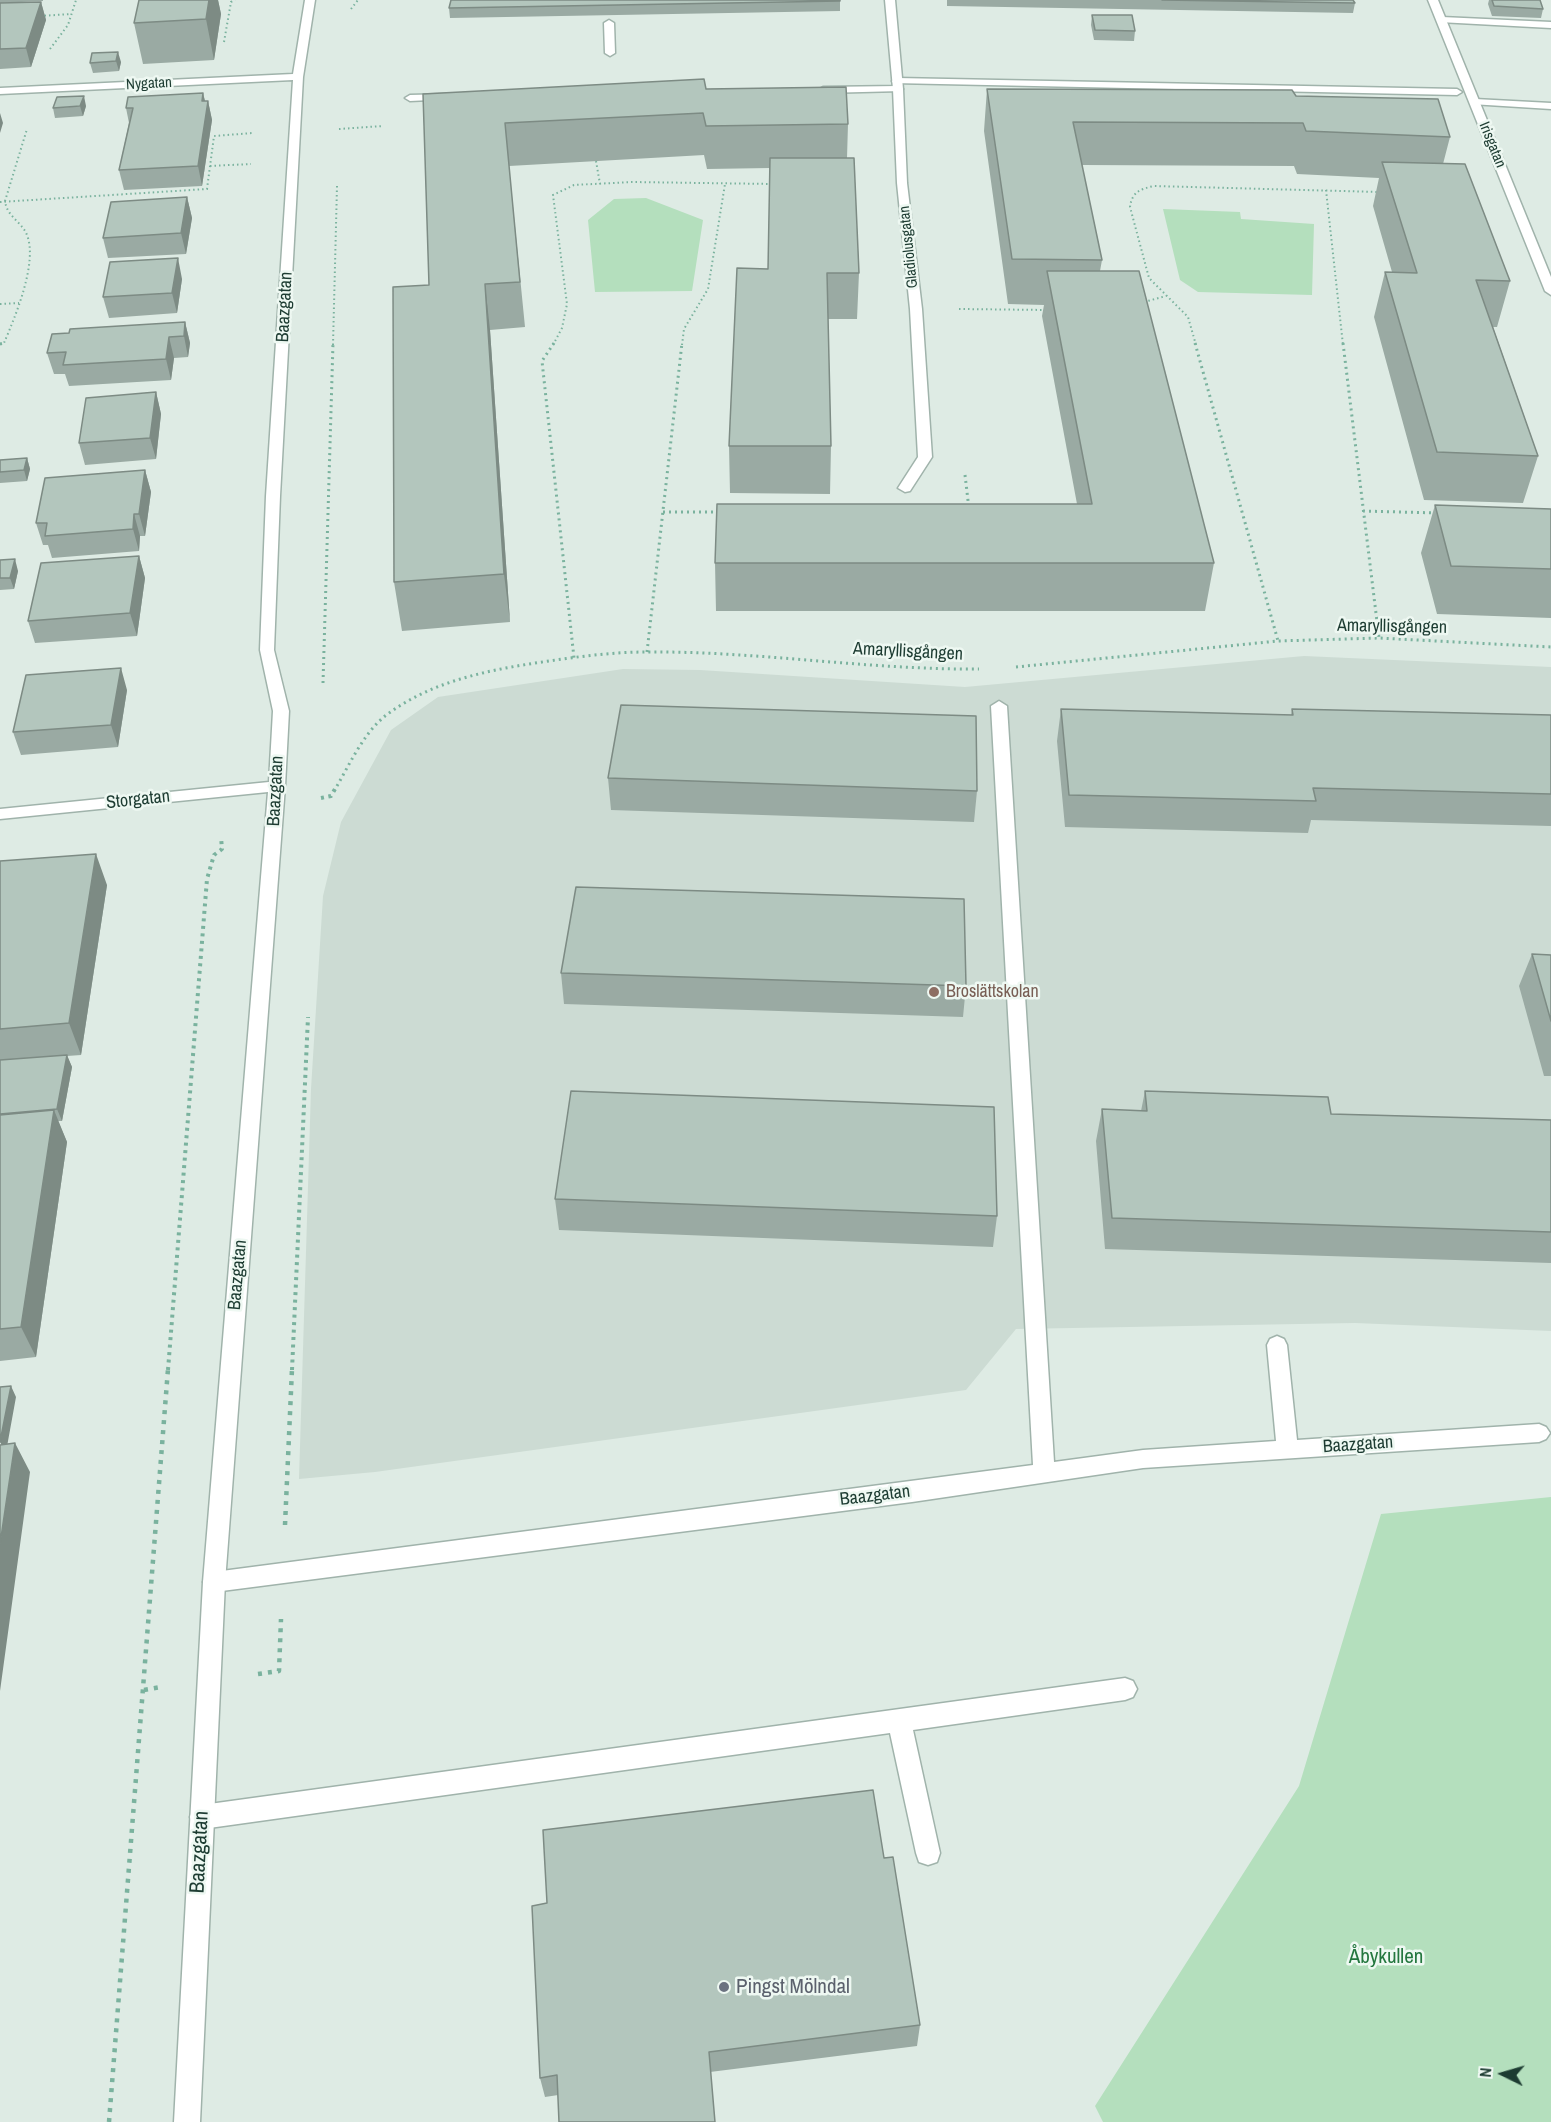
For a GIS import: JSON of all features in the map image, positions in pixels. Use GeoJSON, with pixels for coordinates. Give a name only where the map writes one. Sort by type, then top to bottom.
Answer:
{"type":"FeatureCollection","features":[{"type":"Feature","properties":{"kind":"street","name":"Baazgatan"},"geometry":{"type":"LineString","coordinates":[[187,2122],[214,1582],[277,786],[281,711],[267,650],[273,496],[298,77],[310,0]]}},
{"type":"Feature","properties":{"kind":"street","name":"Gladiolusgatan"},"geometry":{"type":"LineString","coordinates":[[890,0],[898,85],[902,183],[916,309],[925,457],[905,489]]}},
{"type":"Feature","properties":{"kind":"street","name":"Irisgatan"},"geometry":{"type":"LineString","coordinates":[[1434,0],[1551,291]]}},
{"type":"Feature","properties":{"kind":"street"},"geometry":{"type":"LineString","coordinates":[[1442,20],[1551,25]]}},
{"type":"Feature","properties":{"kind":"street"},"geometry":{"type":"LineString","coordinates":[[609,23],[610,53]]}},
{"type":"Feature","properties":{"kind":"street","name":"Nygatan"},"geometry":{"type":"LineString","coordinates":[[0,91],[298,77]]}},
{"type":"Feature","properties":{"kind":"street"},"geometry":{"type":"LineString","coordinates":[[815,90],[898,85],[1457,92]]}},
{"type":"Feature","properties":{"kind":"street"},"geometry":{"type":"LineString","coordinates":[[410,98],[458,97]]}},
{"type":"Feature","properties":{"kind":"street"},"geometry":{"type":"LineString","coordinates":[[1475,102],[1551,106]]}},
{"type":"Feature","properties":{"kind":"street"},"geometry":{"type":"LineString","coordinates":[[999,706],[1044,1473]]}},
{"type":"Feature","properties":{"kind":"street","name":"Storgatan"},"geometry":{"type":"LineString","coordinates":[[0,814],[277,786]]}},
{"type":"Feature","properties":{"kind":"street"},"geometry":{"type":"LineString","coordinates":[[1277,1345],[1287,1449]]}},
{"type":"Feature","properties":{"kind":"street","name":"Baazgatan"},"geometry":{"type":"LineString","coordinates":[[214,1582],[1143,1458],[1539,1433]]}},
{"type":"Feature","properties":{"kind":"street"},"geometry":{"type":"LineString","coordinates":[[202,1817],[1125,1689]]}},
{"type":"Feature","properties":{"kind":"street"},"geometry":{"type":"LineString","coordinates":[[899,1721],[928,1853]]}},
{"type":"Feature","properties":{"kind":"path"},"geometry":{"type":"LineString","coordinates":[[346,16],[358,0]]}},
{"type":"Feature","properties":{"kind":"path"},"geometry":{"type":"LineString","coordinates":[[36,16],[71,14]]}},
{"type":"Feature","properties":{"kind":"path"},"geometry":{"type":"LineString","coordinates":[[339,118],[339,129],[386,126]]}},
{"type":"Feature","properties":{"kind":"path"},"geometry":{"type":"LineString","coordinates":[[0,344],[4,343],[20,303],[29,244],[26,233],[12,219],[5,201],[29,122]]}},
{"type":"Feature","properties":{"kind":"path"},"geometry":{"type":"LineString","coordinates":[[0,202],[207,189],[214,136],[259,133]]}},
{"type":"Feature","properties":{"kind":"path"},"geometry":{"type":"LineString","coordinates":[[596,161],[600,184]]}},
{"type":"Feature","properties":{"kind":"path"},"geometry":{"type":"LineString","coordinates":[[210,166],[255,163]]}},
{"type":"Feature","properties":{"kind":"path"},"geometry":{"type":"LineString","coordinates":[[323,686],[338,177]]}},
{"type":"Feature","properties":{"kind":"path"},"geometry":{"type":"LineString","coordinates":[[574,658],[542,361],[560,334],[567,312],[553,195],[562,189],[574,186],[632,182],[784,184]]}},
{"type":"Feature","properties":{"kind":"path"},"geometry":{"type":"LineString","coordinates":[[647,652],[684,328],[708,289],[725,184]]}},
{"type":"Feature","properties":{"kind":"path"},"geometry":{"type":"LineString","coordinates":[[1278,641],[1188,317],[1149,278],[1130,207],[1131,199],[1138,190],[1154,186],[1384,192]]}},
{"type":"Feature","properties":{"kind":"path"},"geometry":{"type":"LineString","coordinates":[[1326,190],[1379,638]]}},
{"type":"Feature","properties":{"kind":"path"},"geometry":{"type":"LineString","coordinates":[[1135,305],[1166,296]]}},
{"type":"Feature","properties":{"kind":"path"},"geometry":{"type":"LineString","coordinates":[[0,304],[20,303]]}},
{"type":"Feature","properties":{"kind":"path"},"geometry":{"type":"LineString","coordinates":[[916,309],[1054,310]]}},
{"type":"Feature","properties":{"kind":"path"},"geometry":{"type":"LineString","coordinates":[[1363,511],[1445,514]]}},
{"type":"Feature","properties":{"kind":"path"},"geometry":{"type":"LineString","coordinates":[[663,512],[721,512]]}},
{"type":"Feature","properties":{"kind":"path","name":"Amaryllisgången"},"geometry":{"type":"LineString","coordinates":[[1006,668],[1157,655],[1278,641],[1379,638],[1551,647]]}},
{"type":"Feature","properties":{"kind":"path","name":"Amaryllisgången"},"geometry":{"type":"LineString","coordinates":[[317,798],[331,796],[366,740],[383,718],[421,693],[483,671],[574,658],[647,652],[913,667],[986,668]]}},
{"type":"Feature","properties":{"kind":"path"},"geometry":{"type":"LineString","coordinates":[[110,2122],[207,879],[214,855],[222,849],[221,837]]}},
{"type":"Feature","properties":{"kind":"shaded area","name":"Broslättskolan"},"geometry":{"type":"Polygon","coordinates":[[[1304,656],[1551,667],[1551,1331],[1355,1323],[1016,1329],[966,1390],[375,1472],[299,1479],[311,1089],[323,896],[341,822],[391,730],[438,697],[623,669],[700,670],[965,687],[1304,656]]]}},
{"type":"Feature","properties":{"kind":"green space"},"geometry":{"type":"Polygon","coordinates":[[[646,198],[703,220],[692,291],[595,292],[588,220],[614,199],[646,198]]]}},
{"type":"Feature","properties":{"kind":"green space"},"geometry":{"type":"Polygon","coordinates":[[[1163,209],[1240,212],[1241,219],[1314,224],[1312,295],[1198,292],[1180,280],[1163,209]]]}},
{"type":"Feature","properties":{"kind":"green space","name":"Åbykullen"},"geometry":{"type":"Polygon","coordinates":[[[1551,1497],[1551,2122],[1103,2122],[1095,2106],[1299,1786],[1381,1514],[1551,1497]]]}},
{"type":"Feature","properties":{"kind":"building"},"geometry":{"type":"Polygon","coordinates":[[[139,0],[209,0],[206,19],[134,23],[139,0]]]}},
{"type":"Feature","properties":{"kind":"building"},"geometry":{"type":"Polygon","coordinates":[[[451,0],[840,0],[840,1],[449,8],[451,0]]]}},
{"type":"Feature","properties":{"kind":"building"},"geometry":{"type":"Polygon","coordinates":[[[1162,0],[1353,0],[1355,3],[1162,0]]]}},
{"type":"Feature","properties":{"kind":"building"},"geometry":{"type":"Polygon","coordinates":[[[1492,0],[1540,0],[1543,9],[1494,6],[1492,0]]]}},
{"type":"Feature","properties":{"kind":"building"},"geometry":{"type":"Polygon","coordinates":[[[41,2],[26,48],[0,49],[0,3],[41,2]]]}},
{"type":"Feature","properties":{"kind":"building"},"geometry":{"type":"Polygon","coordinates":[[[1092,15],[1132,15],[1135,31],[1095,30],[1092,15]]]}},
{"type":"Feature","properties":{"kind":"building"},"geometry":{"type":"Polygon","coordinates":[[[118,52],[116,61],[90,63],[92,53],[118,52]]]}},
{"type":"Feature","properties":{"kind":"building"},"geometry":{"type":"Polygon","coordinates":[[[704,79],[706,89],[846,87],[848,124],[706,126],[703,113],[505,123],[520,282],[485,284],[504,574],[394,582],[393,287],[429,285],[423,94],[704,79]]]}},
{"type":"Feature","properties":{"kind":"building"},"geometry":{"type":"Polygon","coordinates":[[[987,89],[1292,90],[1296,96],[1438,99],[1450,137],[1306,131],[1303,123],[1073,122],[1102,260],[1012,259],[987,89]]]}},
{"type":"Feature","properties":{"kind":"building"},"geometry":{"type":"Polygon","coordinates":[[[203,93],[202,101],[208,101],[198,166],[119,170],[133,108],[126,108],[128,97],[203,93]]]}},
{"type":"Feature","properties":{"kind":"building"},"geometry":{"type":"Polygon","coordinates":[[[84,96],[80,106],[53,108],[57,97],[84,96]]]}},
{"type":"Feature","properties":{"kind":"building"},"geometry":{"type":"Polygon","coordinates":[[[770,158],[854,158],[859,273],[827,273],[831,446],[729,446],[737,268],[768,269],[770,158]]]}},
{"type":"Feature","properties":{"kind":"building"},"geometry":{"type":"Polygon","coordinates":[[[1382,162],[1465,164],[1510,281],[1476,280],[1538,456],[1437,452],[1385,272],[1417,273],[1382,162]]]}},
{"type":"Feature","properties":{"kind":"building"},"geometry":{"type":"Polygon","coordinates":[[[187,197],[181,233],[103,238],[111,202],[187,197]]]}},
{"type":"Feature","properties":{"kind":"building"},"geometry":{"type":"Polygon","coordinates":[[[178,258],[172,293],[103,297],[110,262],[178,258]]]}},
{"type":"Feature","properties":{"kind":"building"},"geometry":{"type":"Polygon","coordinates":[[[1047,271],[1139,271],[1214,563],[715,563],[717,504],[1092,504],[1047,271]]]}},
{"type":"Feature","properties":{"kind":"building"},"geometry":{"type":"Polygon","coordinates":[[[185,322],[184,336],[169,337],[166,359],[63,365],[66,352],[47,353],[52,334],[69,333],[70,329],[185,322]]]}},
{"type":"Feature","properties":{"kind":"building"},"geometry":{"type":"Polygon","coordinates":[[[156,392],[150,438],[79,443],[86,398],[156,392]]]}},
{"type":"Feature","properties":{"kind":"building"},"geometry":{"type":"Polygon","coordinates":[[[27,458],[24,470],[0,472],[0,460],[27,458]]]}},
{"type":"Feature","properties":{"kind":"building"},"geometry":{"type":"Polygon","coordinates":[[[145,470],[139,514],[134,514],[133,529],[45,536],[47,523],[36,523],[45,478],[145,470]]]}},
{"type":"Feature","properties":{"kind":"building"},"geometry":{"type":"Polygon","coordinates":[[[1435,505],[1551,509],[1551,569],[1451,566],[1435,505]]]}},
{"type":"Feature","properties":{"kind":"building"},"geometry":{"type":"Polygon","coordinates":[[[139,556],[130,613],[28,621],[41,563],[139,556]]]}},
{"type":"Feature","properties":{"kind":"building"},"geometry":{"type":"Polygon","coordinates":[[[15,559],[10,578],[0,578],[0,560],[15,559]]]}},
{"type":"Feature","properties":{"kind":"building"},"geometry":{"type":"Polygon","coordinates":[[[121,668],[111,725],[13,732],[26,675],[121,668]]]}},
{"type":"Feature","properties":{"kind":"building"},"geometry":{"type":"Polygon","coordinates":[[[621,705],[976,716],[977,791],[608,778],[621,705]]]}},
{"type":"Feature","properties":{"kind":"building"},"geometry":{"type":"Polygon","coordinates":[[[1061,709],[1293,715],[1292,709],[1551,715],[1551,794],[1313,788],[1316,801],[1069,795],[1061,709]]]}},
{"type":"Feature","properties":{"kind":"building"},"geometry":{"type":"Polygon","coordinates":[[[96,854],[69,1023],[0,1029],[0,861],[96,854]]]}},
{"type":"Feature","properties":{"kind":"building"},"geometry":{"type":"Polygon","coordinates":[[[576,887],[964,899],[966,986],[561,973],[576,887]]]}},
{"type":"Feature","properties":{"kind":"building"},"geometry":{"type":"Polygon","coordinates":[[[1532,954],[1551,955],[1551,1021],[1532,954]]]}},
{"type":"Feature","properties":{"kind":"building"},"geometry":{"type":"Polygon","coordinates":[[[67,1055],[57,1109],[0,1114],[0,1060],[67,1055]]]}},
{"type":"Feature","properties":{"kind":"building"},"geometry":{"type":"Polygon","coordinates":[[[571,1091],[994,1107],[997,1216],[555,1199],[571,1091]]]}},
{"type":"Feature","properties":{"kind":"building"},"geometry":{"type":"Polygon","coordinates":[[[1145,1091],[1328,1097],[1331,1114],[1551,1120],[1551,1232],[1112,1218],[1102,1109],[1147,1111],[1145,1091]]]}},
{"type":"Feature","properties":{"kind":"building"},"geometry":{"type":"Polygon","coordinates":[[[54,1110],[21,1327],[0,1329],[0,1115],[54,1110]]]}},
{"type":"Feature","properties":{"kind":"building"},"geometry":{"type":"Polygon","coordinates":[[[11,1386],[0,1442],[0,1387],[11,1386]]]}},
{"type":"Feature","properties":{"kind":"building"},"geometry":{"type":"Polygon","coordinates":[[[15,1443],[0,1544],[0,1445],[15,1443]]]}},
{"type":"Feature","properties":{"kind":"building","name":"Pingst Mölndal"},"geometry":{"type":"Polygon","coordinates":[[[873,1790],[884,1858],[893,1857],[920,2025],[709,2052],[715,2122],[559,2122],[557,2075],[540,2078],[532,1906],[547,1903],[543,1830],[873,1790]]]}},
{"type":"Feature","properties":{"kind":"place","name":"Broslättskolan"},"geometry":{"type":"Point","coordinates":[934,992]}},
{"type":"Feature","properties":{"kind":"place","name":"Pingst Mölndal"},"geometry":{"type":"Point","coordinates":[724,1987]}}]}
